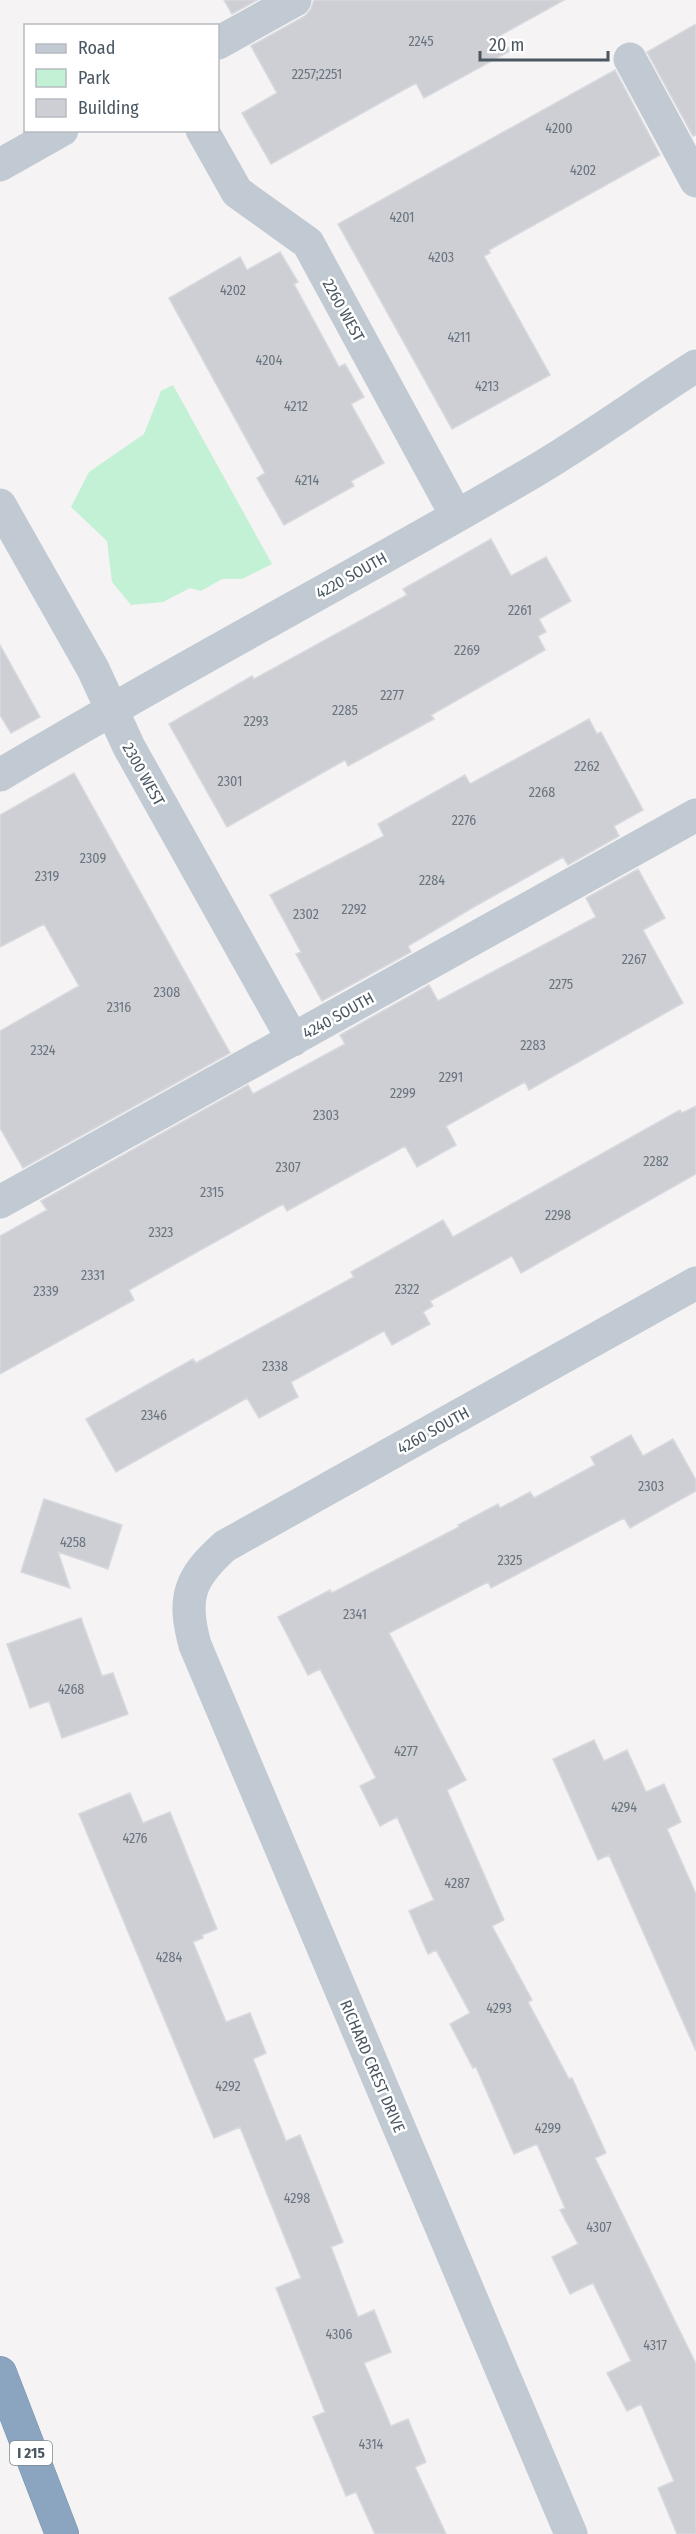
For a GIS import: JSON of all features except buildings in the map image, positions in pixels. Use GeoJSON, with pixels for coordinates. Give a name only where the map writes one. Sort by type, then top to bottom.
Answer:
{"type":"FeatureCollection","features":[{"type":"Feature","properties":{"kind":"highway","name":"I 215"},"geometry":{"type":"LineString","coordinates":[[0,2373],[62,2534]]}},
{"type":"Feature","properties":{"kind":"street"},"geometry":{"type":"LineString","coordinates":[[219,42],[295,0]]}},
{"type":"Feature","properties":{"kind":"street"},"geometry":{"type":"LineString","coordinates":[[630,59],[696,181]]}},
{"type":"Feature","properties":{"kind":"street"},"geometry":{"type":"LineString","coordinates":[[0,165],[58,132]]}},
{"type":"Feature","properties":{"kind":"street","name":"2260 WEST"},"geometry":{"type":"LineString","coordinates":[[203,132],[237,192],[308,243],[456,515]]}},
{"type":"Feature","properties":{"kind":"street","name":"4220 SOUTH"},"geometry":{"type":"LineString","coordinates":[[0,775],[111,709],[456,515],[620,419],[696,366]]}},
{"type":"Feature","properties":{"kind":"street","name":"2300 WEST"},"geometry":{"type":"LineString","coordinates":[[0,505],[93,669],[129,747],[293,1040]]}},
{"type":"Feature","properties":{"kind":"street","name":"4240 SOUTH"},"geometry":{"type":"LineString","coordinates":[[0,1202],[686,821]]}},
{"type":"Feature","properties":{"kind":"street","name":"4260 SOUTH"},"geometry":{"type":"LineString","coordinates":[[188,1595],[202,1566],[225,1546],[696,1282]]}},
{"type":"Feature","properties":{"kind":"street","name":"RICHARD CREST DRIVE"},"geometry":{"type":"LineString","coordinates":[[188,1595],[188,1619],[195,1645],[571,2534]]}},
{"type":"Feature","properties":{"kind":"green space"},"geometry":{"type":"Polygon","coordinates":[[[173,385],[272,564],[242,579],[222,579],[201,591],[190,588],[163,602],[131,605],[112,582],[107,541],[71,507],[89,472],[144,434],[161,391],[173,385]]]}}]}
